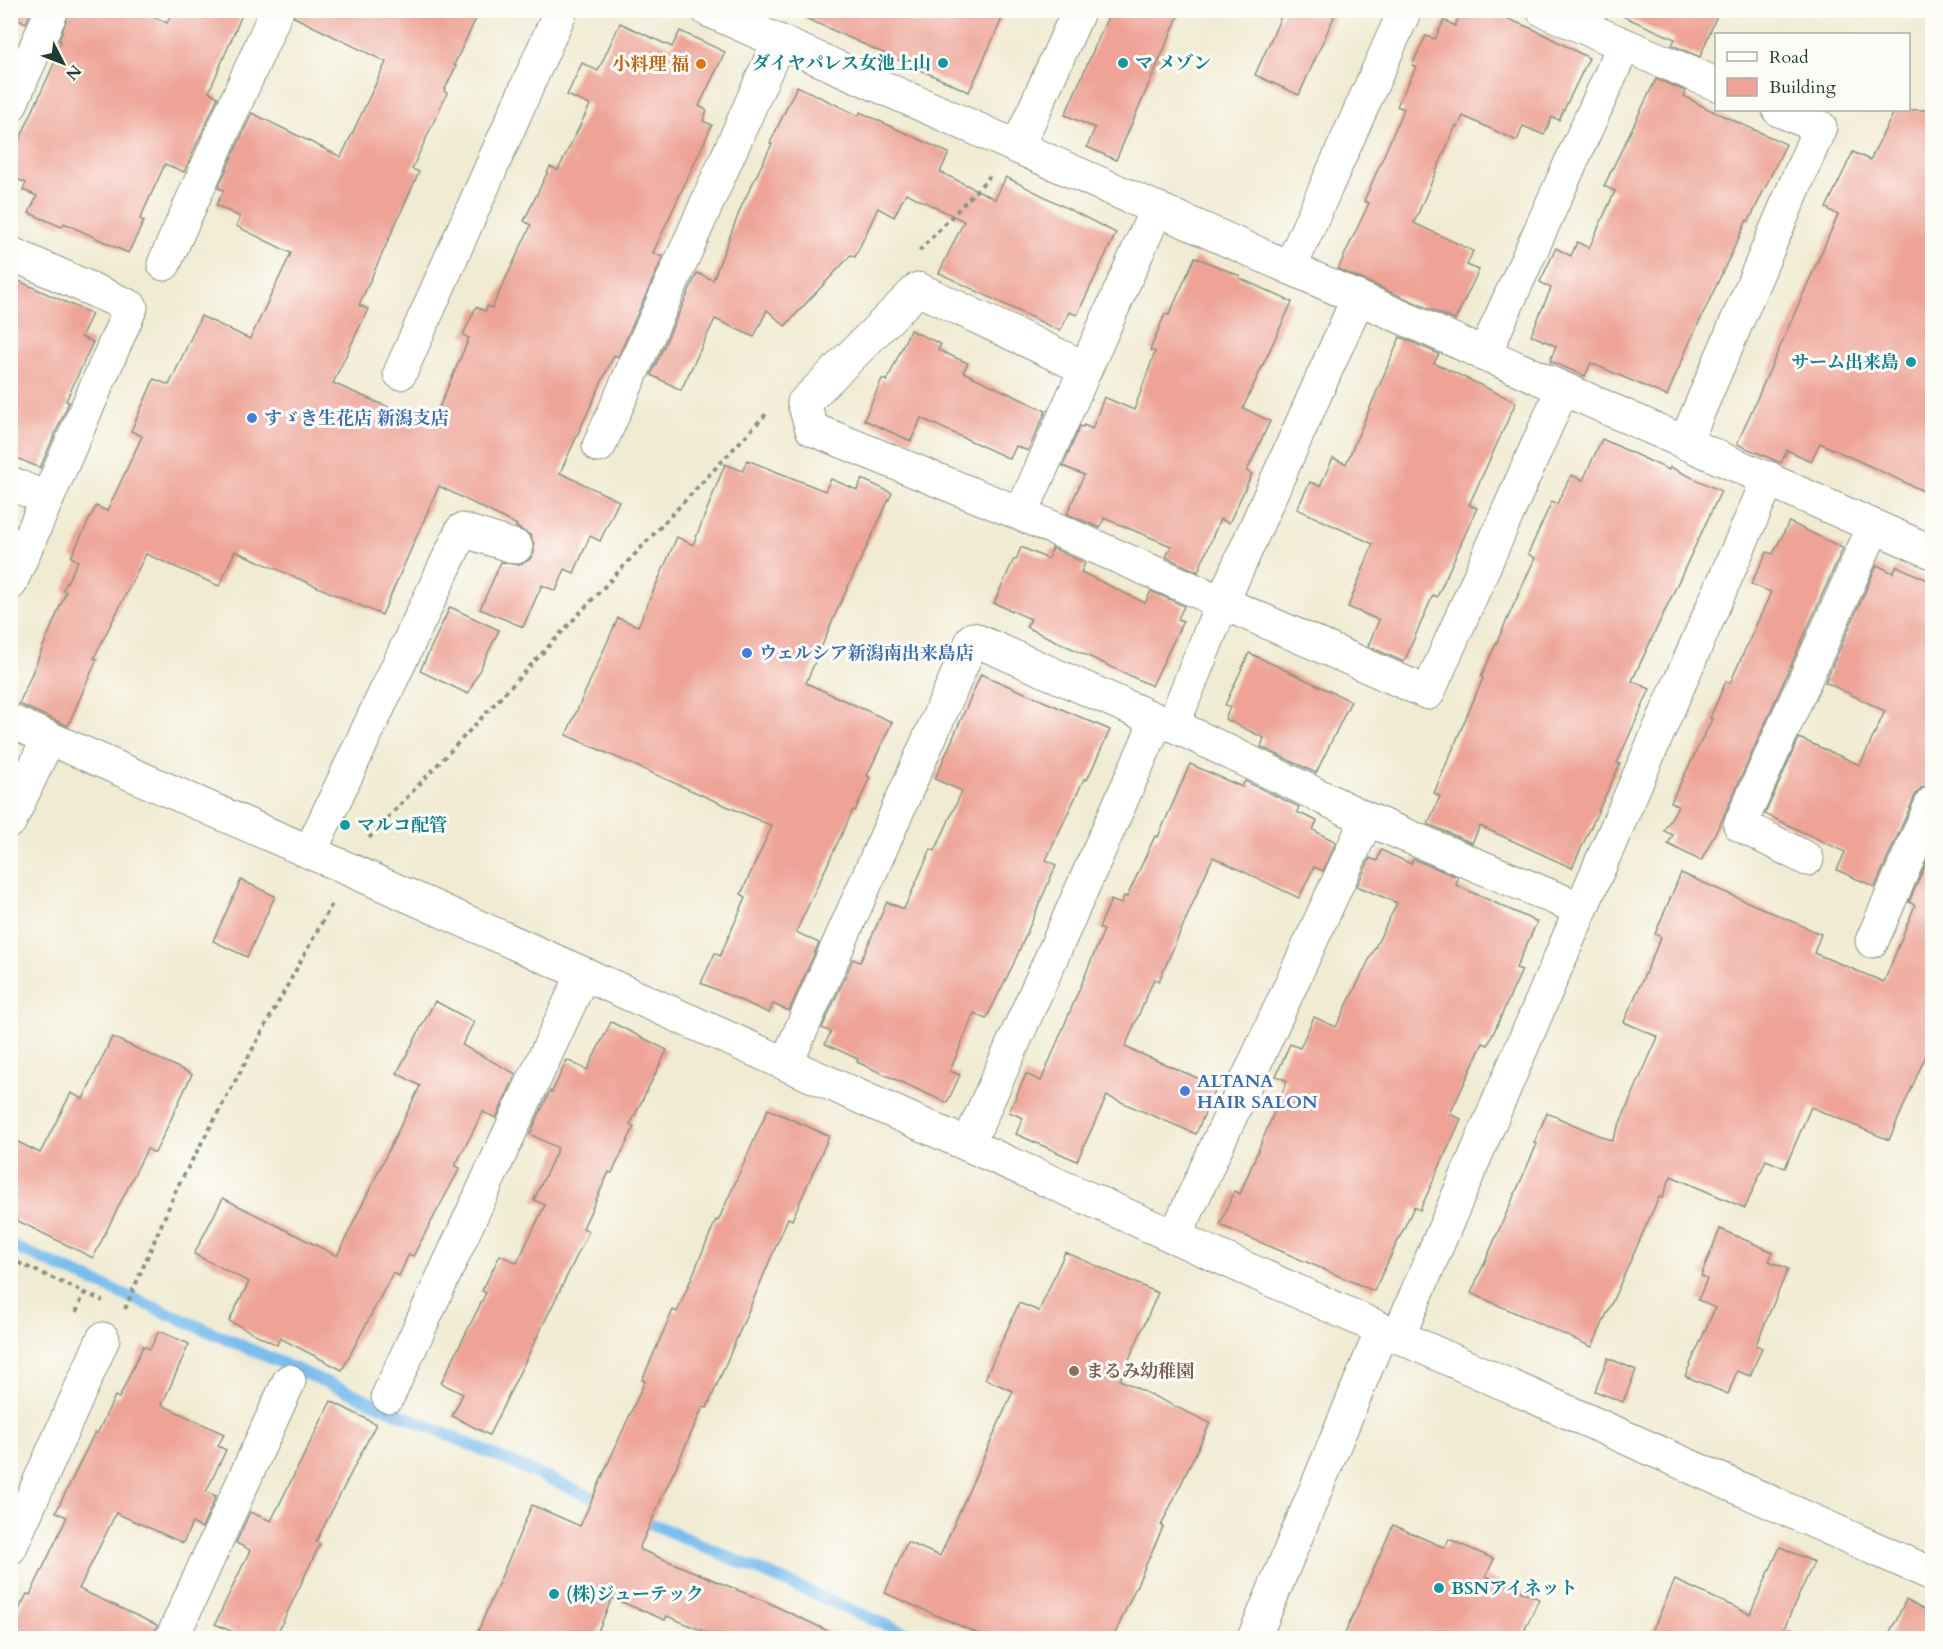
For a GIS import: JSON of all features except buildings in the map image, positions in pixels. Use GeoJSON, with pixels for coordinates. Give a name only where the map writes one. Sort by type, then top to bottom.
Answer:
{"type":"FeatureCollection","features":[{"type":"Feature","properties":{"kind":"street"},"geometry":{"type":"LineString","coordinates":[[10,106],[52,10]]}},
{"type":"Feature","properties":{"kind":"street"},"geometry":{"type":"LineString","coordinates":[[164,264],[277,10]]}},
{"type":"Feature","properties":{"kind":"street"},"geometry":{"type":"LineString","coordinates":[[400,373],[561,10]]}},
{"type":"Feature","properties":{"kind":"street"},"geometry":{"type":"LineString","coordinates":[[708,10],[1932,552]]}},
{"type":"Feature","properties":{"kind":"street"},"geometry":{"type":"LineString","coordinates":[[1018,146],[1079,10]]}},
{"type":"Feature","properties":{"kind":"street"},"geometry":{"type":"LineString","coordinates":[[1290,268],[1405,10]]}},
{"type":"Feature","properties":{"kind":"street"},"geometry":{"type":"LineString","coordinates":[[1543,10],[1715,84]]}},
{"type":"Feature","properties":{"kind":"street"},"geometry":{"type":"LineString","coordinates":[[598,446],[779,41]]}},
{"type":"Feature","properties":{"kind":"street"},"geometry":{"type":"LineString","coordinates":[[1484,355],[1624,45]]}},
{"type":"Feature","properties":{"kind":"street"},"geometry":{"type":"LineString","coordinates":[[1685,443],[1820,127],[1781,111]]}},
{"type":"Feature","properties":{"kind":"street"},"geometry":{"type":"LineString","coordinates":[[1021,514],[1157,208]]}},
{"type":"Feature","properties":{"kind":"street"},"geometry":{"type":"LineString","coordinates":[[10,254],[131,307],[10,585]]}},
{"type":"Feature","properties":{"kind":"street"},"geometry":{"type":"LineString","coordinates":[[1085,368],[918,289],[804,403],[812,429],[1021,514],[1428,693],[1563,390]]}},
{"type":"Feature","properties":{"kind":"street"},"geometry":{"type":"LineString","coordinates":[[968,1145],[1222,603],[1358,298]]}},
{"type":"Feature","properties":{"kind":"street"},"geometry":{"type":"LineString","coordinates":[[1254,1638],[1581,909],[1769,478]]}},
{"type":"Feature","properties":{"kind":"street"},"geometry":{"type":"LineString","coordinates":[[10,483],[46,498]]}},
{"type":"Feature","properties":{"kind":"street"},"geometry":{"type":"LineString","coordinates":[[1807,859],[1740,825],[1875,526]]}},
{"type":"Feature","properties":{"kind":"street"},"geometry":{"type":"LineString","coordinates":[[310,852],[462,530],[516,548]]}},
{"type":"Feature","properties":{"kind":"street"},"geometry":{"type":"LineString","coordinates":[[786,1064],[973,639],[1165,722],[1367,819],[1581,909]]}},
{"type":"Feature","properties":{"kind":"street"},"geometry":{"type":"LineString","coordinates":[[10,721],[310,852],[1932,1574]]}},
{"type":"Feature","properties":{"kind":"street"},"geometry":{"type":"LineString","coordinates":[[10,821],[48,739]]}},
{"type":"Feature","properties":{"kind":"street"},"geometry":{"type":"LineString","coordinates":[[1872,941],[1932,804]]}},
{"type":"Feature","properties":{"kind":"street"},"geometry":{"type":"LineString","coordinates":[[1175,1237],[1367,819]]}},
{"type":"Feature","properties":{"kind":"street"},"geometry":{"type":"LineString","coordinates":[[388,1396],[583,974]]}},
{"type":"Feature","properties":{"kind":"street"},"geometry":{"type":"LineString","coordinates":[[10,1548],[103,1340]]}},
{"type":"Feature","properties":{"kind":"street"},"geometry":{"type":"LineString","coordinates":[[172,1638],[289,1381]]}},
{"type":"Feature","properties":{"kind":"path"},"geometry":{"type":"LineString","coordinates":[[912,259],[1018,146]]}},
{"type":"Feature","properties":{"kind":"path"},"geometry":{"type":"LineString","coordinates":[[367,840],[774,406]]}},
{"type":"Feature","properties":{"kind":"path"},"geometry":{"type":"LineString","coordinates":[[114,1306],[124,1310],[178,1186],[338,892]]}},
{"type":"Feature","properties":{"kind":"path"},"geometry":{"type":"LineString","coordinates":[[10,1259],[104,1301]]}},
{"type":"Feature","properties":{"kind":"waterway"},"geometry":{"type":"LineString","coordinates":[[10,1245],[607,1504]]}},
{"type":"Feature","properties":{"kind":"waterway"},"geometry":{"type":"LineString","coordinates":[[636,1517],[916,1638]]}},
{"type":"Feature","properties":{"kind":"place","name":"ダイヤパレス女池上山"},"geometry":{"type":"Point","coordinates":[943,63]}},
{"type":"Feature","properties":{"kind":"place","name":"マ メゾン"},"geometry":{"type":"Point","coordinates":[1123,63]}},
{"type":"Feature","properties":{"kind":"place","name":"小料理 福"},"geometry":{"type":"Point","coordinates":[701,64]}},
{"type":"Feature","properties":{"kind":"place","name":"サーム出来島"},"geometry":{"type":"Point","coordinates":[1911,362]}},
{"type":"Feature","properties":{"kind":"place","name":"すゞき生花店 新潟支店"},"geometry":{"type":"Point","coordinates":[252,418]}},
{"type":"Feature","properties":{"kind":"place","name":"ウェルシア新潟南出来島店"},"geometry":{"type":"Point","coordinates":[747,653]}},
{"type":"Feature","properties":{"kind":"place","name":"マルコ配管"},"geometry":{"type":"Point","coordinates":[345,825]}},
{"type":"Feature","properties":{"kind":"place","name":"ALTANA HAIR SALON"},"geometry":{"type":"Point","coordinates":[1185,1091]}},
{"type":"Feature","properties":{"kind":"place","name":"まるみ幼稚園"},"geometry":{"type":"Point","coordinates":[1074,1371]}},
{"type":"Feature","properties":{"kind":"place","name":"BSNアイネット"},"geometry":{"type":"Point","coordinates":[1439,1588]}},
{"type":"Feature","properties":{"kind":"place","name":"(株)ジューテック"},"geometry":{"type":"Point","coordinates":[554,1594]}}]}
